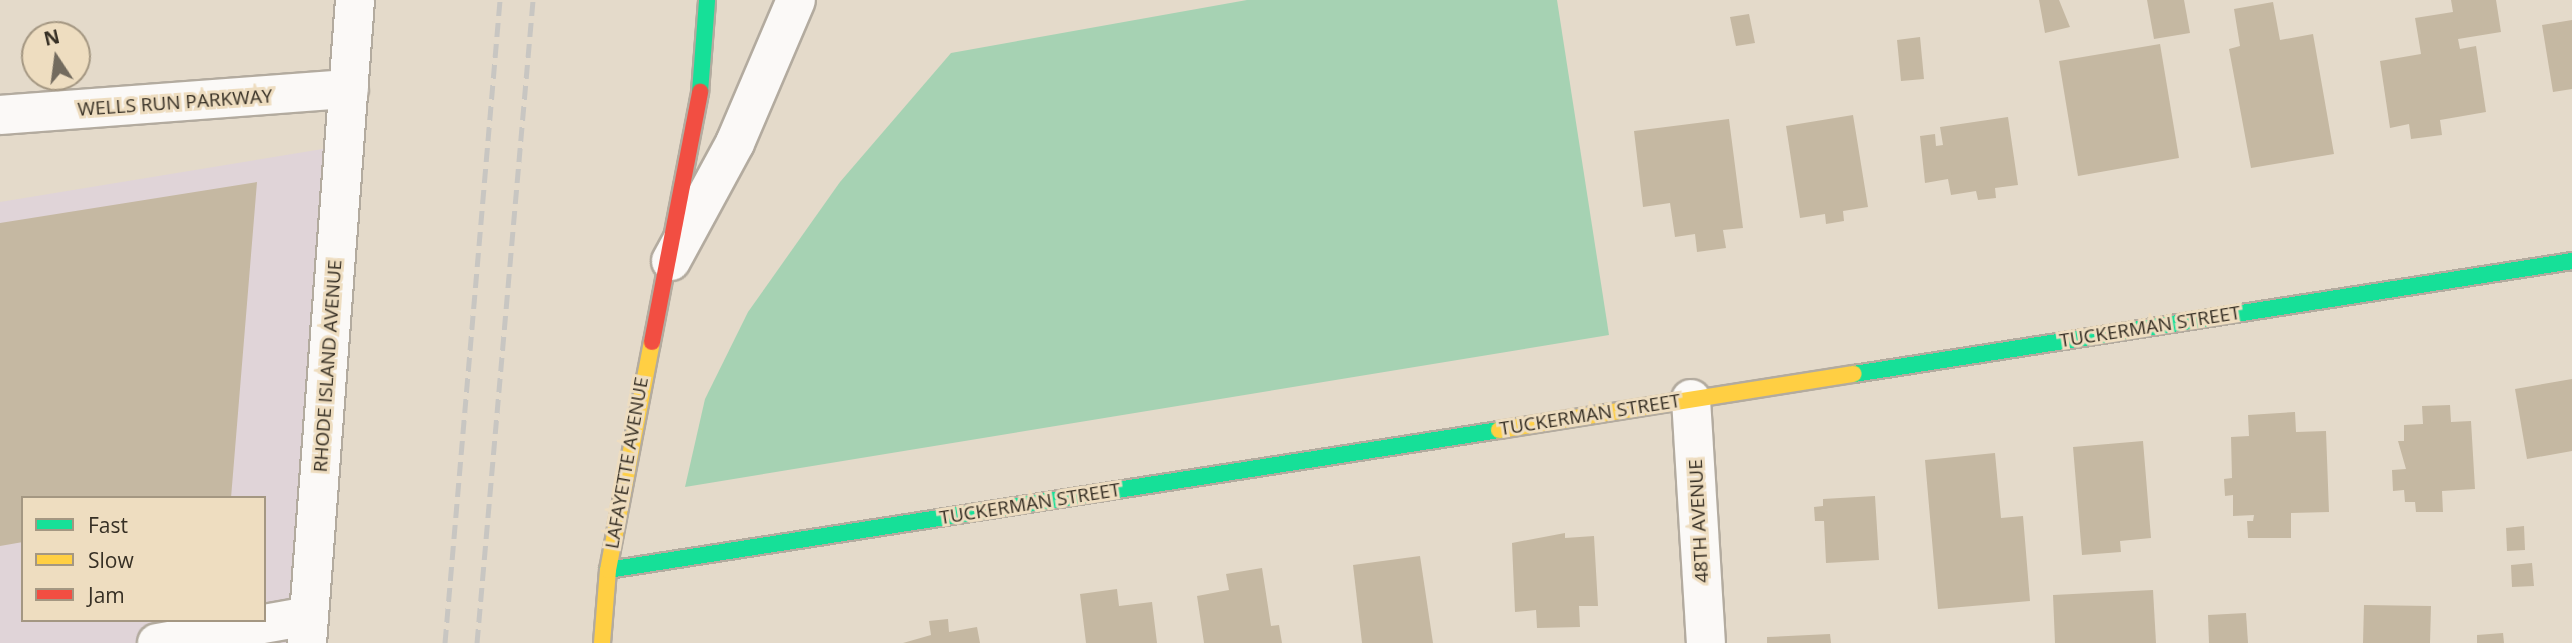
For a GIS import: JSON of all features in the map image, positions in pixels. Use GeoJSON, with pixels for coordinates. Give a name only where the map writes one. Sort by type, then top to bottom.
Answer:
{"type":"FeatureCollection","features":[{"type":"Feature","properties":{"kind":"street","name":"RHODE ISLAND AVENUE"},"geometry":{"type":"LineString","coordinates":[[308,629],[355,0]]}},
{"type":"Feature","properties":{"kind":"street","name":"LAFAYETTE AVENUE"},"geometry":{"type":"LineString","coordinates":[[603,643],[608,570],[659,285],[701,86],[707,0]]}},
{"type":"Feature","properties":{"kind":"street","name":"LAFAYETTE AVENUE"},"geometry":{"type":"LineString","coordinates":[[659,285],[735,143],[796,0]]}},
{"type":"Feature","properties":{"kind":"street","name":"WELLS RUN PARKWAY"},"geometry":{"type":"LineString","coordinates":[[0,115],[349,89]]}},
{"type":"Feature","properties":{"kind":"street","name":"TUCKERMAN STREET"},"geometry":{"type":"LineString","coordinates":[[608,570],[2572,261]]}},
{"type":"Feature","properties":{"kind":"street","name":"48TH AVENUE"},"geometry":{"type":"LineString","coordinates":[[1691,400],[1706,643]]}},
{"type":"Feature","properties":{"kind":"street"},"geometry":{"type":"LineString","coordinates":[[157,643],[308,629]]}},
{"type":"Feature","properties":{"kind":"shaded area"},"geometry":{"type":"Polygon","coordinates":[[[347,145],[306,643],[0,643],[0,202],[347,145]]]}},
{"type":"Feature","properties":{"kind":"green space"},"geometry":{"type":"Polygon","coordinates":[[[1247,0],[1557,0],[1609,335],[685,487],[705,399],[748,312],[840,182],[951,53],[1247,0]]]}},
{"type":"Feature","properties":{"kind":"building"},"geometry":{"type":"Polygon","coordinates":[[[2039,0],[2059,0],[2070,27],[2045,33],[2039,0]]]}},
{"type":"Feature","properties":{"kind":"building"},"geometry":{"type":"Polygon","coordinates":[[[2147,0],[2184,0],[2190,33],[2154,39],[2147,0]]]}},
{"type":"Feature","properties":{"kind":"building"},"geometry":{"type":"Polygon","coordinates":[[[2451,0],[2496,0],[2501,32],[2458,39],[2460,49],[2476,46],[2486,112],[2440,120],[2442,135],[2411,139],[2409,124],[2390,128],[2380,61],[2421,54],[2415,18],[2453,12],[2451,0]]]}},
{"type":"Feature","properties":{"kind":"building"},"geometry":{"type":"Polygon","coordinates":[[[2273,2],[2280,40],[2313,34],[2334,154],[2251,168],[2229,49],[2240,46],[2234,9],[2273,2]]]}},
{"type":"Feature","properties":{"kind":"building"},"geometry":{"type":"Polygon","coordinates":[[[1749,14],[1755,43],[1736,46],[1730,17],[1749,14]]]}},
{"type":"Feature","properties":{"kind":"building"},"geometry":{"type":"Polygon","coordinates":[[[2572,20],[2572,89],[2553,92],[2542,25],[2572,20]]]}},
{"type":"Feature","properties":{"kind":"building"},"geometry":{"type":"Polygon","coordinates":[[[1920,37],[1924,79],[1901,81],[1897,40],[1920,37]]]}},
{"type":"Feature","properties":{"kind":"building"},"geometry":{"type":"Polygon","coordinates":[[[2160,44],[2179,158],[2078,176],[2059,61],[2160,44]]]}},
{"type":"Feature","properties":{"kind":"building"},"geometry":{"type":"Polygon","coordinates":[[[1853,115],[1868,207],[1843,211],[1844,221],[1826,224],[1825,214],[1800,218],[1786,126],[1853,115]]]}},
{"type":"Feature","properties":{"kind":"building"},"geometry":{"type":"Polygon","coordinates":[[[2008,117],[2018,185],[1995,188],[1996,198],[1978,200],[1976,191],[1951,195],[1948,179],[1925,183],[1920,136],[1935,134],[1936,146],[1943,145],[1940,127],[2008,117]]]}},
{"type":"Feature","properties":{"kind":"building"},"geometry":{"type":"Polygon","coordinates":[[[1729,119],[1743,228],[1723,230],[1726,248],[1697,252],[1695,234],[1675,237],[1670,203],[1643,207],[1634,131],[1729,119]]]}},
{"type":"Feature","properties":{"kind":"building"},"geometry":{"type":"Polygon","coordinates":[[[257,182],[231,496],[21,496],[21,542],[0,546],[0,223],[257,182]]]}},
{"type":"Feature","properties":{"kind":"building"},"geometry":{"type":"Polygon","coordinates":[[[2572,379],[2572,451],[2527,459],[2515,389],[2572,379]]]}},
{"type":"Feature","properties":{"kind":"building"},"geometry":{"type":"Polygon","coordinates":[[[2450,405],[2451,422],[2471,421],[2475,489],[2442,491],[2443,512],[2416,512],[2415,502],[2405,502],[2404,490],[2393,491],[2392,470],[2406,469],[2398,441],[2404,441],[2404,425],[2423,424],[2422,406],[2450,405]]]}},
{"type":"Feature","properties":{"kind":"building"},"geometry":{"type":"Polygon","coordinates":[[[2295,412],[2296,432],[2326,431],[2329,512],[2291,513],[2291,538],[2248,538],[2247,521],[2253,521],[2254,515],[2233,516],[2233,495],[2225,496],[2224,479],[2232,478],[2231,437],[2249,436],[2248,415],[2295,412]]]}},
{"type":"Feature","properties":{"kind":"building"},"geometry":{"type":"Polygon","coordinates":[[[2143,441],[2151,538],[2120,541],[2121,552],[2082,555],[2073,447],[2143,441]]]}},
{"type":"Feature","properties":{"kind":"building"},"geometry":{"type":"Polygon","coordinates":[[[1995,453],[2001,518],[2023,516],[2030,601],[1938,609],[1925,460],[1995,453]]]}},
{"type":"Feature","properties":{"kind":"building"},"geometry":{"type":"Polygon","coordinates":[[[1875,496],[1879,560],[1826,563],[1824,521],[1815,521],[1814,507],[1823,506],[1823,499],[1875,496]]]}},
{"type":"Feature","properties":{"kind":"building"},"geometry":{"type":"Polygon","coordinates":[[[2524,526],[2525,550],[2507,551],[2506,528],[2524,526]]]}},
{"type":"Feature","properties":{"kind":"building"},"geometry":{"type":"Polygon","coordinates":[[[1565,533],[1565,538],[1594,536],[1598,606],[1579,606],[1580,627],[1537,628],[1536,610],[1515,612],[1512,543],[1565,533]]]}},
{"type":"Feature","properties":{"kind":"building"},"geometry":{"type":"Polygon","coordinates":[[[1420,556],[1433,643],[1362,643],[1353,565],[1420,556]]]}},
{"type":"Feature","properties":{"kind":"building"},"geometry":{"type":"Polygon","coordinates":[[[2532,563],[2534,586],[2512,587],[2511,565],[2532,563]]]}},
{"type":"Feature","properties":{"kind":"building"},"geometry":{"type":"Polygon","coordinates":[[[1262,568],[1271,626],[1279,625],[1282,643],[1204,643],[1197,596],[1229,590],[1226,574],[1262,568]]]}},
{"type":"Feature","properties":{"kind":"building"},"geometry":{"type":"Polygon","coordinates":[[[1117,589],[1119,606],[1152,602],[1157,643],[1086,643],[1080,594],[1117,589]]]}},
{"type":"Feature","properties":{"kind":"building"},"geometry":{"type":"Polygon","coordinates":[[[2153,590],[2156,643],[2055,643],[2053,595],[2153,590]]]}},
{"type":"Feature","properties":{"kind":"building"},"geometry":{"type":"Polygon","coordinates":[[[2364,605],[2431,606],[2430,643],[2363,643],[2364,605]]]}},
{"type":"Feature","properties":{"kind":"building"},"geometry":{"type":"Polygon","coordinates":[[[2246,613],[2248,643],[2209,643],[2208,615],[2246,613]]]}},
{"type":"Feature","properties":{"kind":"building"},"geometry":{"type":"Polygon","coordinates":[[[948,619],[949,632],[977,627],[980,643],[903,643],[931,635],[929,621],[948,619]]]}},
{"type":"Feature","properties":{"kind":"building"},"geometry":{"type":"Polygon","coordinates":[[[2503,633],[2504,643],[2477,643],[2477,635],[2503,633]]]}},
{"type":"Feature","properties":{"kind":"building"},"geometry":{"type":"Polygon","coordinates":[[[1830,634],[1831,643],[1767,643],[1767,637],[1830,634]]]}},
{"type":"Feature","properties":{"kind":"railway"},"geometry":{"type":"LineString","coordinates":[[445,643],[500,0]]}},
{"type":"Feature","properties":{"kind":"railway"},"geometry":{"type":"LineString","coordinates":[[477,643],[533,0]]}},
{"type":"Feature","properties":{"kind":"traffic: fast"},"geometry":{"type":"LineString","coordinates":[[700,92],[707,0]]}},
{"type":"Feature","properties":{"kind":"traffic: fast"},"geometry":{"type":"LineString","coordinates":[[1854,374],[2572,261]]}},
{"type":"Feature","properties":{"kind":"traffic: fast"},"geometry":{"type":"LineString","coordinates":[[608,570],[1499,430]]}},
{"type":"Feature","properties":{"kind":"traffic: slow"},"geometry":{"type":"LineString","coordinates":[[602,643],[608,570],[652,342]]}},
{"type":"Feature","properties":{"kind":"traffic: slow"},"geometry":{"type":"LineString","coordinates":[[1499,430],[1854,374]]}},
{"type":"Feature","properties":{"kind":"traffic: jam"},"geometry":{"type":"LineString","coordinates":[[652,342],[700,92]]}}]}
